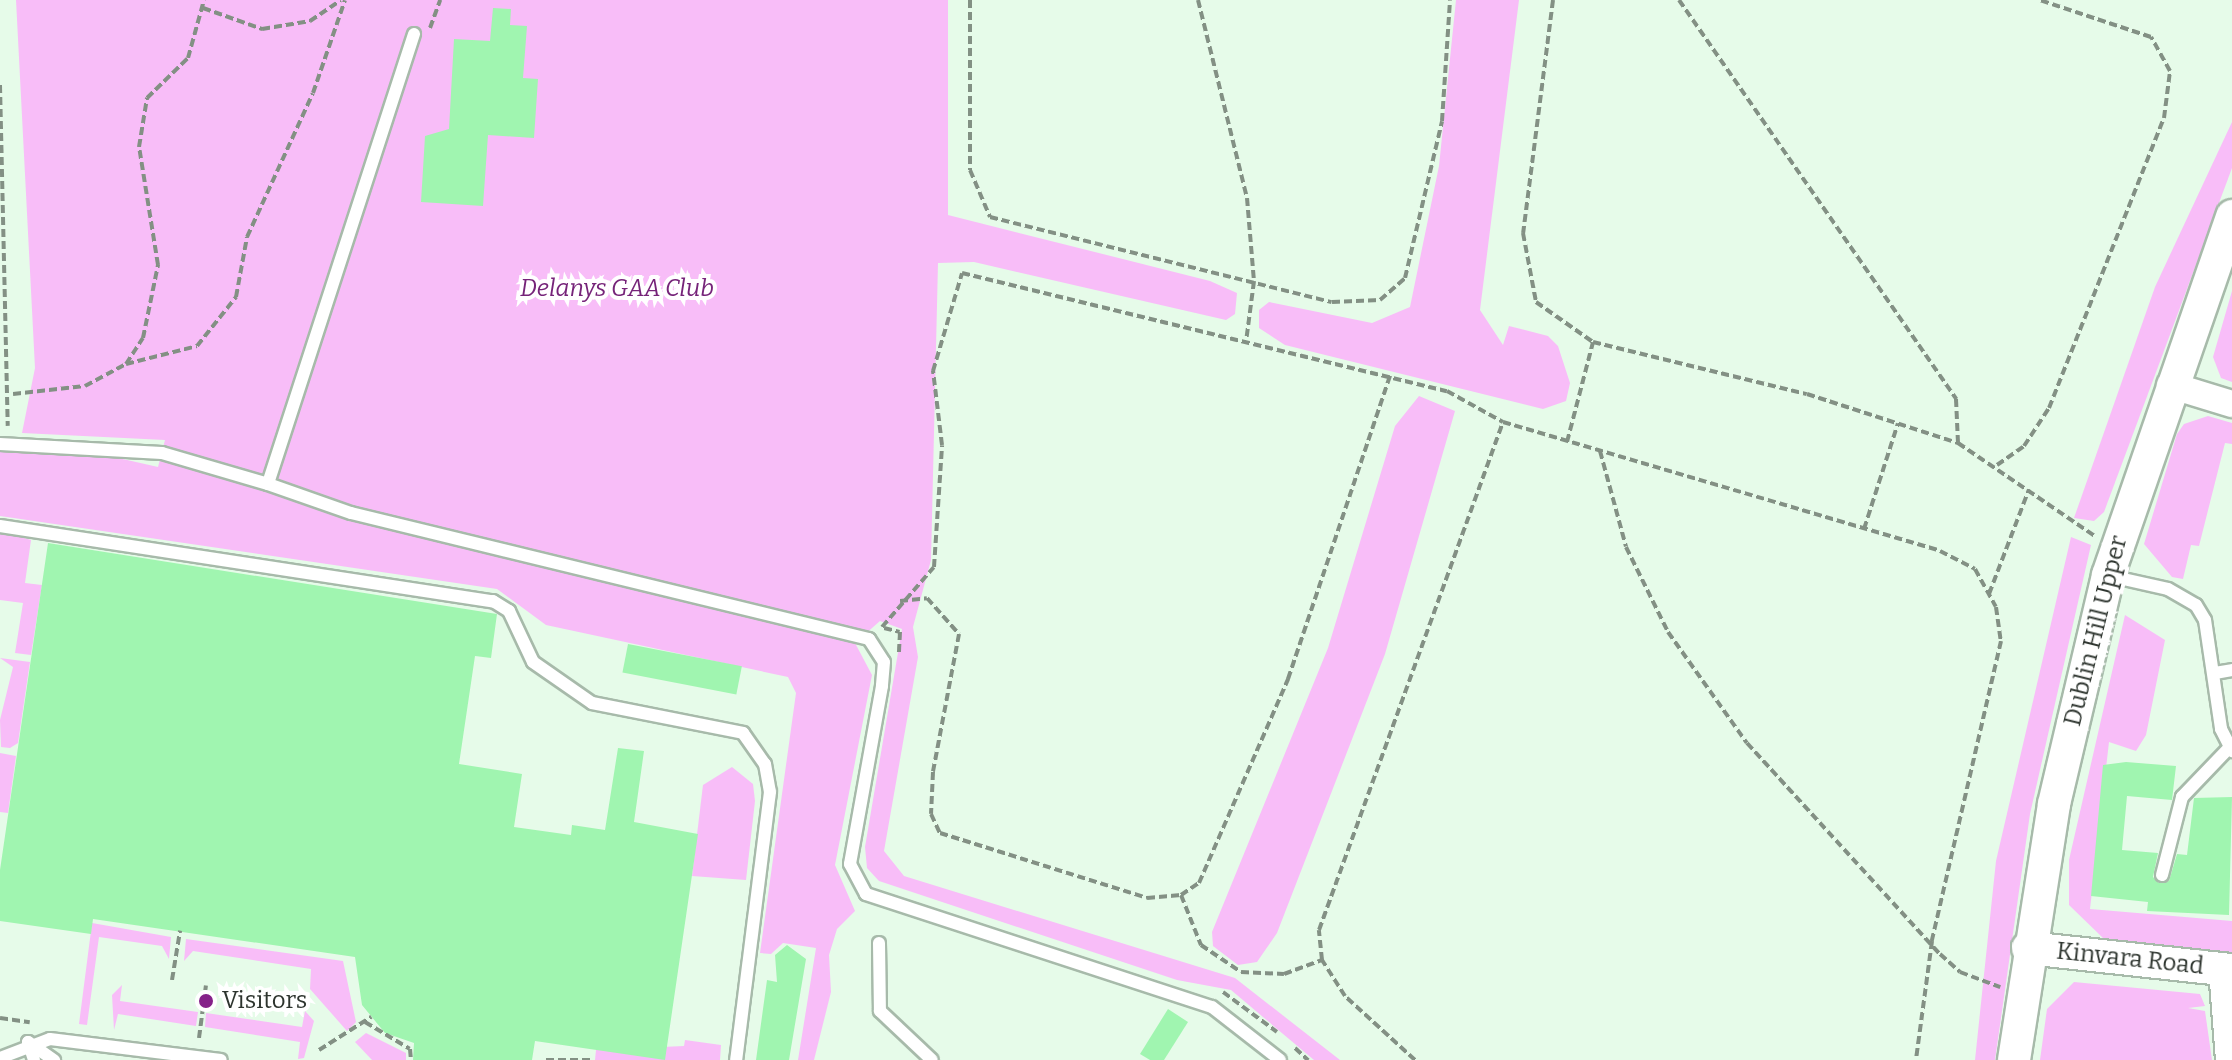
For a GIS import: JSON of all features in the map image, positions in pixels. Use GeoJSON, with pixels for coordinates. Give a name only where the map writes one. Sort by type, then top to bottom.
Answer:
{"type":"FeatureCollection","features":[{"type":"Feature","properties":{"kind":"street","name":"Dublin Hill Upper"},"geometry":{"type":"LineString","coordinates":[[2014,1060],[2028,948],[2054,804],[2108,575],[2170,385],[2232,216]]}},
{"type":"Feature","properties":{"kind":"street"},"geometry":{"type":"LineString","coordinates":[[2170,385],[2232,404]]}},
{"type":"Feature","properties":{"kind":"street","name":"Kinvara Road"},"geometry":{"type":"LineString","coordinates":[[2028,948],[2227,969]]}},
{"type":"Feature","properties":{"kind":"street"},"geometry":{"type":"LineString","coordinates":[[2227,969],[2229,1060]]}},
{"type":"Feature","properties":{"kind":"lane"},"geometry":{"type":"LineString","coordinates":[[268,484],[414,34]]}},
{"type":"Feature","properties":{"kind":"lane"},"geometry":{"type":"LineString","coordinates":[[1,444],[162,453],[268,484],[351,513],[869,639],[884,662],[882,686],[850,864],[866,894],[1212,1007],[1280,1060]]}},
{"type":"Feature","properties":{"kind":"lane"},"geometry":{"type":"LineString","coordinates":[[0,526],[493,601],[509,611],[533,662],[592,703],[743,733],[762,756],[770,792],[736,1060]]}},
{"type":"Feature","properties":{"kind":"lane"},"geometry":{"type":"LineString","coordinates":[[2108,575],[2168,589],[2196,605],[2215,673],[2230,750],[2182,797],[2162,875]]}},
{"type":"Feature","properties":{"kind":"lane"},"geometry":{"type":"LineString","coordinates":[[2215,673],[2232,670]]}},
{"type":"Feature","properties":{"kind":"lane"},"geometry":{"type":"LineString","coordinates":[[879,943],[880,1011],[932,1060]]}},
{"type":"Feature","properties":{"kind":"lane"},"geometry":{"type":"LineString","coordinates":[[28,1042],[34,1060]]}},
{"type":"Feature","properties":{"kind":"lane"},"geometry":{"type":"LineString","coordinates":[[28,1042],[54,1060]]}},
{"type":"Feature","properties":{"kind":"lane"},"geometry":{"type":"LineString","coordinates":[[0,1058],[28,1042],[221,1060]]}},
{"type":"Feature","properties":{"kind":"path"},"geometry":{"type":"LineString","coordinates":[[126,364],[156,299],[154,221],[139,147],[147,98],[188,58],[204,0]]}},
{"type":"Feature","properties":{"kind":"path"},"geometry":{"type":"LineString","coordinates":[[203,8],[262,29],[310,21],[343,0]]}},
{"type":"Feature","properties":{"kind":"path"},"geometry":{"type":"LineString","coordinates":[[13,394],[85,386],[126,364],[197,346],[236,297],[247,237],[313,93],[343,0]]}},
{"type":"Feature","properties":{"kind":"path"},"geometry":{"type":"LineString","coordinates":[[430,28],[440,0]]}},
{"type":"Feature","properties":{"kind":"path"},"geometry":{"type":"LineString","coordinates":[[970,0],[970,170],[990,217],[1332,302],[1380,300],[1405,278],[1442,121],[1450,0]]}},
{"type":"Feature","properties":{"kind":"path"},"geometry":{"type":"LineString","coordinates":[[1198,0],[1247,198],[1254,281],[1246,342]]}},
{"type":"Feature","properties":{"kind":"path"},"geometry":{"type":"LineString","coordinates":[[1553,0],[1523,233],[1525,271],[1536,302],[1593,342],[1898,423],[1958,443],[1996,465],[2079,530]]}},
{"type":"Feature","properties":{"kind":"path"},"geometry":{"type":"LineString","coordinates":[[1679,0],[1956,399],[1958,443]]}},
{"type":"Feature","properties":{"kind":"path"},"geometry":{"type":"LineString","coordinates":[[1996,465],[2024,446],[2049,408],[2164,118],[2170,71],[2151,37],[2040,0]]}},
{"type":"Feature","properties":{"kind":"path"},"geometry":{"type":"LineString","coordinates":[[0,85],[13,394],[1,444]]}},
{"type":"Feature","properties":{"kind":"path"},"geometry":{"type":"LineString","coordinates":[[892,612],[934,567],[942,445],[933,371],[962,273],[1447,391],[1503,422],[1864,529],[1975,569],[1989,594],[2001,641],[1932,941],[1916,1060]]}},
{"type":"Feature","properties":{"kind":"path"},"geometry":{"type":"LineString","coordinates":[[1567,442],[1593,342]]}},
{"type":"Feature","properties":{"kind":"path"},"geometry":{"type":"LineString","coordinates":[[900,601],[927,598],[959,634],[933,772],[931,814],[940,833],[1147,898],[1181,895],[1199,883],[1288,679],[1390,376]]}},
{"type":"Feature","properties":{"kind":"path"},"geometry":{"type":"LineString","coordinates":[[1415,1060],[1345,996],[1322,960],[1319,930],[1503,422]]}},
{"type":"Feature","properties":{"kind":"path"},"geometry":{"type":"LineString","coordinates":[[1864,529],[1898,423]]}},
{"type":"Feature","properties":{"kind":"path"},"geometry":{"type":"LineString","coordinates":[[1600,451],[1626,547],[1668,632],[1747,743],[1960,972],[1981,982]]}},
{"type":"Feature","properties":{"kind":"path"},"geometry":{"type":"LineString","coordinates":[[1989,594],[2029,489]]}},
{"type":"Feature","properties":{"kind":"path"},"geometry":{"type":"LineString","coordinates":[[881,627],[900,632],[897,669]]}},
{"type":"Feature","properties":{"kind":"path"},"geometry":{"type":"LineString","coordinates":[[1181,895],[1201,945],[1241,972],[1284,974],[1322,960]]}},
{"type":"Feature","properties":{"kind":"path"},"geometry":{"type":"LineString","coordinates":[[172,980],[180,931]]}},
{"type":"Feature","properties":{"kind":"path"},"geometry":{"type":"LineString","coordinates":[[196,1057],[206,985]]}},
{"type":"Feature","properties":{"kind":"path"},"geometry":{"type":"LineString","coordinates":[[1215,991],[1248,1006],[1308,1060]]}},
{"type":"Feature","properties":{"kind":"path"},"geometry":{"type":"LineString","coordinates":[[319,1050],[371,1017]]}},
{"type":"Feature","properties":{"kind":"path"},"geometry":{"type":"LineString","coordinates":[[365,1022],[410,1049],[411,1060]]}},
{"type":"Feature","properties":{"kind":"path"},"geometry":{"type":"LineString","coordinates":[[546,1060],[591,1060]]}},
{"type":"Feature","properties":{"kind":"green space","name":"Delanys GAA Club"},"geometry":{"type":"Polygon","coordinates":[[[16,0],[948,0],[948,215],[1210,281],[1237,293],[1235,314],[1226,320],[974,262],[938,263],[931,560],[913,627],[918,657],[884,851],[904,876],[1235,978],[1340,1060],[1314,1060],[1231,990],[1177,980],[879,881],[867,868],[865,847],[902,629],[880,621],[855,643],[872,675],[835,865],[855,911],[837,929],[829,955],[831,992],[814,1060],[798,1060],[816,948],[783,943],[771,954],[760,953],[796,693],[788,677],[546,625],[497,589],[0,516],[0,452],[83,450],[158,467],[165,440],[22,433],[35,368],[16,0]]]}},
{"type":"Feature","properties":{"kind":"green space"},"geometry":{"type":"Polygon","coordinates":[[[1456,0],[1519,0],[1480,310],[1503,345],[1509,326],[1548,336],[1558,346],[1570,383],[1566,401],[1543,409],[1285,345],[1259,328],[1259,310],[1269,302],[1372,323],[1410,307],[1439,166],[1456,0]]]}},
{"type":"Feature","properties":{"kind":"green space"},"geometry":{"type":"Polygon","coordinates":[[[2232,122],[2232,168],[2104,512],[2094,521],[2074,518],[2155,287],[2232,122]]]}},
{"type":"Feature","properties":{"kind":"green space"},"geometry":{"type":"Polygon","coordinates":[[[2232,291],[2232,382],[2221,378],[2213,357],[2232,291]]]}},
{"type":"Feature","properties":{"kind":"green space"},"geometry":{"type":"Polygon","coordinates":[[[1419,396],[1455,411],[1385,654],[1277,933],[1257,962],[1238,965],[1213,946],[1212,932],[1328,648],[1395,426],[1419,396]]]}},
{"type":"Feature","properties":{"kind":"green space"},"geometry":{"type":"Polygon","coordinates":[[[2208,416],[2232,423],[2232,444],[2225,443],[2199,546],[2191,545],[2183,579],[2172,577],[2144,544],[2177,434],[2184,424],[2208,416]]]}},
{"type":"Feature","properties":{"kind":"green space"},"geometry":{"type":"Polygon","coordinates":[[[0,531],[31,540],[25,583],[42,585],[31,655],[15,653],[23,603],[0,600],[0,531]]]}},
{"type":"Feature","properties":{"kind":"green space"},"geometry":{"type":"Polygon","coordinates":[[[2071,537],[2091,545],[2030,814],[1995,1060],[1975,1060],[1996,861],[2071,537]]]}},
{"type":"Feature","properties":{"kind":"green space"},"geometry":{"type":"Polygon","coordinates":[[[2125,615],[2165,640],[2146,735],[2136,751],[2109,742],[2090,909],[2232,921],[2232,957],[2103,938],[2069,905],[2069,860],[2125,615]]]}},
{"type":"Feature","properties":{"kind":"green space"},"geometry":{"type":"Polygon","coordinates":[[[0,658],[30,662],[18,743],[10,748],[1,747],[0,720],[13,667],[0,658]]]}},
{"type":"Feature","properties":{"kind":"green space"},"geometry":{"type":"Polygon","coordinates":[[[0,753],[16,756],[8,813],[0,812],[0,753]]]}},
{"type":"Feature","properties":{"kind":"green space"},"geometry":{"type":"Polygon","coordinates":[[[732,767],[753,784],[755,801],[746,880],[692,876],[703,785],[732,767]]]}},
{"type":"Feature","properties":{"kind":"green space"},"geometry":{"type":"Polygon","coordinates":[[[92,923],[171,937],[169,959],[162,946],[99,937],[87,1025],[79,1024],[92,923]]]}},
{"type":"Feature","properties":{"kind":"green space"},"geometry":{"type":"Polygon","coordinates":[[[186,939],[343,961],[356,1022],[347,1031],[310,989],[311,969],[193,951],[184,961],[186,939]]]}},
{"type":"Feature","properties":{"kind":"green space"},"geometry":{"type":"Polygon","coordinates":[[[2074,982],[2200,994],[2205,1006],[2188,1008],[2205,1011],[2212,1060],[2040,1060],[2047,1009],[2074,982]]]}},
{"type":"Feature","properties":{"kind":"green space"},"geometry":{"type":"Polygon","coordinates":[[[122,985],[120,1001],[198,1012],[196,1026],[118,1014],[114,1030],[112,995],[122,985]]]}},
{"type":"Feature","properties":{"kind":"green space"},"geometry":{"type":"Polygon","coordinates":[[[305,1011],[314,1021],[304,1058],[298,1059],[300,1042],[205,1027],[206,1013],[302,1027],[305,1011]]]}},
{"type":"Feature","properties":{"kind":"green space"},"geometry":{"type":"Polygon","coordinates":[[[366,1033],[406,1053],[406,1060],[372,1060],[355,1042],[366,1033]]]}},
{"type":"Feature","properties":{"kind":"green space"},"geometry":{"type":"Polygon","coordinates":[[[685,1040],[721,1045],[720,1060],[595,1060],[596,1050],[684,1046],[685,1040]]]}},
{"type":"Feature","properties":{"kind":"building"},"geometry":{"type":"Polygon","coordinates":[[[493,8],[511,9],[510,25],[527,26],[523,78],[538,79],[534,138],[488,135],[483,206],[421,202],[425,136],[449,129],[454,39],[490,41],[493,8]]]}},
{"type":"Feature","properties":{"kind":"building"},"geometry":{"type":"Polygon","coordinates":[[[48,543],[497,614],[491,658],[475,656],[459,764],[522,774],[514,827],[571,835],[572,825],[605,830],[618,748],[644,751],[634,822],[698,834],[665,1060],[535,1041],[532,1060],[413,1060],[414,1043],[385,1033],[362,1005],[355,957],[93,919],[91,934],[0,921],[0,870],[48,543]]]}},
{"type":"Feature","properties":{"kind":"building"},"geometry":{"type":"Polygon","coordinates":[[[628,644],[742,666],[736,695],[622,672],[628,644]]]}},
{"type":"Feature","properties":{"kind":"building"},"geometry":{"type":"Polygon","coordinates":[[[2126,762],[2176,766],[2172,800],[2127,796],[2122,850],[2158,853],[2153,877],[2159,883],[2169,881],[2177,854],[2187,855],[2194,798],[2232,797],[2229,915],[2147,911],[2148,902],[2091,896],[2103,765],[2126,762]]]}},
{"type":"Feature","properties":{"kind":"building"},"geometry":{"type":"Polygon","coordinates":[[[787,945],[806,959],[789,1060],[756,1060],[767,980],[777,982],[775,955],[787,945]]]}},
{"type":"Feature","properties":{"kind":"building"},"geometry":{"type":"Polygon","coordinates":[[[1168,1009],[1188,1022],[1164,1060],[1150,1060],[1140,1054],[1168,1009]]]}},
{"type":"Feature","properties":{"kind":"place","name":"Visitors"},"geometry":{"type":"Point","coordinates":[206,1001]}}]}
